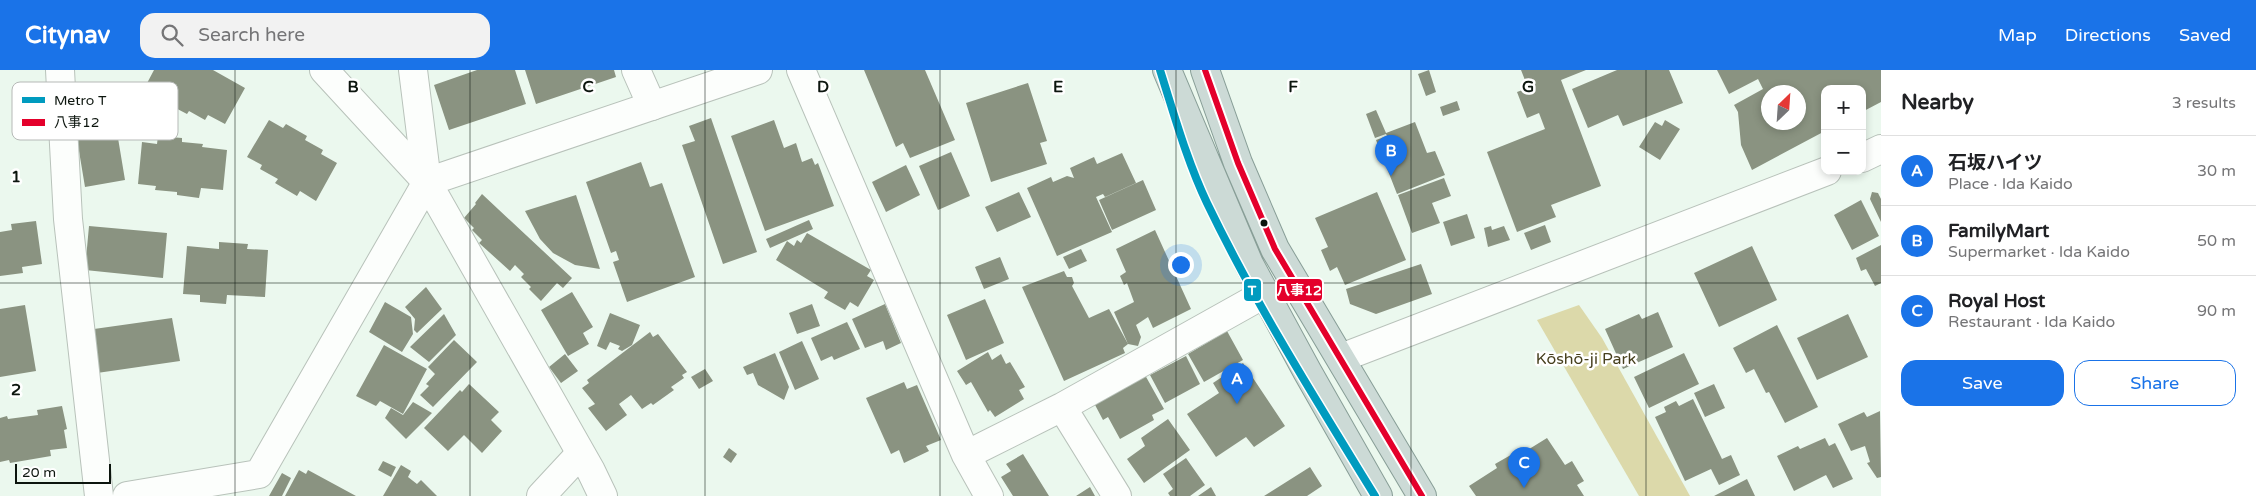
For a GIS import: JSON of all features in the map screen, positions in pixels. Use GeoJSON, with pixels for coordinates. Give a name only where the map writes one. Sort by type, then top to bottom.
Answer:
{"type":"FeatureCollection","features":[{"type":"Feature","properties":{"kind":"highway"},"geometry":{"type":"LineString","coordinates":[[1167,70],[1249,264],[1378,496]]}},
{"type":"Feature","properties":{"kind":"highway"},"geometry":{"type":"LineString","coordinates":[[1205,70],[1238,163],[1275,249],[1422,496]]}},
{"type":"Feature","properties":{"kind":"street"},"geometry":{"type":"LineString","coordinates":[[324,70],[427,182],[603,496]]}},
{"type":"Feature","properties":{"kind":"street"},"geometry":{"type":"LineString","coordinates":[[127,496],[254,485],[427,182],[413,70]]}},
{"type":"Feature","properties":{"kind":"street"},"geometry":{"type":"LineString","coordinates":[[636,70],[652,106]]}},
{"type":"Feature","properties":{"kind":"street"},"geometry":{"type":"LineString","coordinates":[[427,182],[758,70]]}},
{"type":"Feature","properties":{"kind":"street"},"geometry":{"type":"LineString","coordinates":[[801,70],[966,455],[989,496]]}},
{"type":"Feature","properties":{"kind":"street"},"geometry":{"type":"LineString","coordinates":[[64,140],[68,219],[99,496]]}},
{"type":"Feature","properties":{"kind":"street"},"geometry":{"type":"LineString","coordinates":[[1866,156],[1881,149]]}},
{"type":"Feature","properties":{"kind":"street"},"geometry":{"type":"LineString","coordinates":[[1341,358],[1821,173]]}},
{"type":"Feature","properties":{"kind":"street"},"geometry":{"type":"LineString","coordinates":[[966,455],[1062,408],[1266,293]]}},
{"type":"Feature","properties":{"kind":"street"},"geometry":{"type":"LineString","coordinates":[[1062,408],[1117,496]]}},
{"type":"Feature","properties":{"kind":"street"},"geometry":{"type":"LineString","coordinates":[[541,496],[580,454]]}},
{"type":"Feature","properties":{"kind":"green space","name":"Kōshō-ji Park"},"geometry":{"type":"Polygon","coordinates":[[[1579,305],[1602,338],[1690,496],[1639,496],[1537,320],[1579,305]]]}},
{"type":"Feature","properties":{"kind":"building"},"geometry":{"type":"Polygon","coordinates":[[[154,70],[213,70],[245,88],[225,124],[208,115],[205,120],[189,111],[187,114],[178,109],[178,82],[148,82],[154,70]]]}},
{"type":"Feature","properties":{"kind":"building"},"geometry":{"type":"Polygon","coordinates":[[[477,70],[515,70],[526,104],[449,130],[434,85],[477,70]]]}},
{"type":"Feature","properties":{"kind":"building"},"geometry":{"type":"Polygon","coordinates":[[[525,70],[614,70],[616,77],[536,104],[525,70]]]}},
{"type":"Feature","properties":{"kind":"building"},"geometry":{"type":"Polygon","coordinates":[[[864,70],[925,70],[955,140],[910,158],[903,143],[896,147],[864,70]]]}},
{"type":"Feature","properties":{"kind":"building"},"geometry":{"type":"Polygon","coordinates":[[[1429,70],[1436,92],[1426,96],[1418,74],[1429,70]]]}},
{"type":"Feature","properties":{"kind":"building"},"geometry":{"type":"Polygon","coordinates":[[[1521,70],[1586,70],[1561,80],[1601,186],[1551,205],[1556,217],[1517,232],[1487,152],[1545,129],[1539,113],[1527,118],[1517,92],[1528,88],[1521,70]]]}},
{"type":"Feature","properties":{"kind":"building"},"geometry":{"type":"Polygon","coordinates":[[[1617,70],[1669,70],[1683,103],[1623,126],[1618,115],[1588,128],[1572,89],[1617,70]]]}},
{"type":"Feature","properties":{"kind":"building"},"geometry":{"type":"Polygon","coordinates":[[[1717,70],[1881,70],[1881,102],[1866,110],[1866,85],[1821,85],[1821,133],[1752,170],[1741,145],[1738,112],[1734,105],[1761,90],[1761,130],[1806,130],[1806,85],[1761,85],[1758,79],[1729,94],[1717,70]]]}},
{"type":"Feature","properties":{"kind":"building"},"geometry":{"type":"Polygon","coordinates":[[[1028,83],[1047,141],[1040,143],[1047,164],[991,182],[966,103],[1028,83]]]}},
{"type":"Feature","properties":{"kind":"building"},"geometry":{"type":"Polygon","coordinates":[[[1457,101],[1460,110],[1443,116],[1440,107],[1457,101]]]}},
{"type":"Feature","properties":{"kind":"building"},"geometry":{"type":"Polygon","coordinates":[[[1376,110],[1386,133],[1415,122],[1427,153],[1435,151],[1445,175],[1397,194],[1376,140],[1387,136],[1386,134],[1375,138],[1366,114],[1376,110]]]}},
{"type":"Feature","properties":{"kind":"building"},"geometry":{"type":"Polygon","coordinates":[[[711,118],[757,252],[723,264],[682,145],[695,141],[689,126],[711,118]]]}},
{"type":"Feature","properties":{"kind":"building"},"geometry":{"type":"Polygon","coordinates":[[[269,120],[283,128],[286,124],[307,136],[305,140],[323,150],[321,154],[337,163],[316,201],[300,191],[297,196],[275,183],[278,179],[260,169],[262,165],[247,157],[269,120]]]}},
{"type":"Feature","properties":{"kind":"building"},"geometry":{"type":"Polygon","coordinates":[[[774,120],[784,148],[796,143],[802,162],[812,158],[815,165],[818,163],[834,206],[765,231],[731,136],[774,120]]]}},
{"type":"Feature","properties":{"kind":"building"},"geometry":{"type":"Polygon","coordinates":[[[1665,120],[1680,129],[1660,160],[1639,147],[1655,122],[1662,126],[1665,120]]]}},
{"type":"Feature","properties":{"kind":"building"},"geometry":{"type":"Polygon","coordinates":[[[178,138],[182,138],[182,142],[203,144],[202,147],[227,150],[223,190],[201,188],[199,198],[177,195],[177,192],[155,190],[156,186],[138,184],[142,142],[157,144],[158,140],[178,140],[178,138]]]}},
{"type":"Feature","properties":{"kind":"building"},"geometry":{"type":"Polygon","coordinates":[[[77,140],[118,140],[125,180],[85,187],[77,140]]]}},
{"type":"Feature","properties":{"kind":"building"},"geometry":{"type":"Polygon","coordinates":[[[951,152],[970,196],[938,210],[919,166],[951,152]]]}},
{"type":"Feature","properties":{"kind":"building"},"geometry":{"type":"Polygon","coordinates":[[[1122,153],[1136,183],[1105,197],[1103,194],[1096,197],[1112,232],[1057,256],[1027,188],[1051,177],[1053,182],[1067,176],[1074,178],[1070,168],[1094,157],[1097,164],[1122,153]]]}},
{"type":"Feature","properties":{"kind":"building"},"geometry":{"type":"Polygon","coordinates":[[[641,162],[650,187],[662,183],[695,277],[627,302],[613,262],[619,260],[616,251],[611,253],[586,182],[641,162]]]}},
{"type":"Feature","properties":{"kind":"building"},"geometry":{"type":"Polygon","coordinates":[[[906,165],[920,195],[886,212],[872,182],[906,165]]]}},
{"type":"Feature","properties":{"kind":"building"},"geometry":{"type":"Polygon","coordinates":[[[1444,178],[1451,196],[1432,203],[1440,223],[1412,233],[1398,195],[1444,178]]]}},
{"type":"Feature","properties":{"kind":"building"},"geometry":{"type":"Polygon","coordinates":[[[1143,180],[1156,210],[1112,230],[1099,200],[1143,180]]]}},
{"type":"Feature","properties":{"kind":"building"},"geometry":{"type":"Polygon","coordinates":[[[1019,192],[1031,217],[997,232],[985,207],[1019,192]]]}},
{"type":"Feature","properties":{"kind":"building"},"geometry":{"type":"Polygon","coordinates":[[[1377,192],[1406,260],[1345,285],[1337,267],[1330,271],[1321,250],[1328,247],[1315,218],[1377,192]]]}},
{"type":"Feature","properties":{"kind":"building"},"geometry":{"type":"Polygon","coordinates":[[[1872,192],[1878,193],[1881,199],[1881,222],[1870,199],[1872,192]]]}},
{"type":"Feature","properties":{"kind":"building"},"geometry":{"type":"Polygon","coordinates":[[[482,194],[572,278],[563,288],[557,283],[541,301],[529,289],[531,287],[521,277],[524,274],[515,265],[510,271],[479,243],[482,240],[464,218],[482,194]]]}},
{"type":"Feature","properties":{"kind":"building"},"geometry":{"type":"Polygon","coordinates":[[[576,195],[600,269],[575,265],[553,253],[540,239],[525,211],[576,195]]]}},
{"type":"Feature","properties":{"kind":"building"},"geometry":{"type":"Polygon","coordinates":[[[1861,200],[1879,236],[1852,250],[1834,215],[1861,200]]]}},
{"type":"Feature","properties":{"kind":"building"},"geometry":{"type":"Polygon","coordinates":[[[1467,214],[1475,238],[1451,246],[1443,222],[1467,214]]]}},
{"type":"Feature","properties":{"kind":"building"},"geometry":{"type":"Polygon","coordinates":[[[809,220],[813,229],[770,248],[766,239],[809,220]]]}},
{"type":"Feature","properties":{"kind":"building"},"geometry":{"type":"Polygon","coordinates":[[[36,221],[42,264],[22,267],[23,273],[0,276],[0,232],[12,230],[11,224],[36,221]]]}},
{"type":"Feature","properties":{"kind":"building"},"geometry":{"type":"Polygon","coordinates":[[[1545,225],[1551,242],[1531,250],[1524,233],[1545,225]]]}},
{"type":"Feature","properties":{"kind":"building"},"geometry":{"type":"Polygon","coordinates":[[[89,226],[167,233],[163,278],[85,270],[89,226]]]}},
{"type":"Feature","properties":{"kind":"building"},"geometry":{"type":"Polygon","coordinates":[[[1491,226],[1492,230],[1504,226],[1510,240],[1488,247],[1484,228],[1491,226]]]}},
{"type":"Feature","properties":{"kind":"building"},"geometry":{"type":"Polygon","coordinates":[[[1155,230],[1191,309],[1153,328],[1148,317],[1136,325],[1141,337],[1138,346],[1128,344],[1114,312],[1134,302],[1127,283],[1124,285],[1120,276],[1126,272],[1116,249],[1155,230]]]}},
{"type":"Feature","properties":{"kind":"building"},"geometry":{"type":"Polygon","coordinates":[[[807,233],[871,270],[867,276],[874,280],[858,307],[850,302],[845,310],[824,298],[828,292],[776,260],[787,241],[794,246],[797,240],[801,243],[807,233]]]}},
{"type":"Feature","properties":{"kind":"building"},"geometry":{"type":"Polygon","coordinates":[[[219,242],[248,244],[247,249],[268,250],[265,297],[227,295],[226,304],[200,302],[200,295],[183,294],[187,246],[219,249],[219,242]]]}},
{"type":"Feature","properties":{"kind":"building"},"geometry":{"type":"Polygon","coordinates":[[[1881,245],[1881,283],[1875,286],[1866,269],[1861,271],[1856,258],[1881,245]]]}},
{"type":"Feature","properties":{"kind":"building"},"geometry":{"type":"Polygon","coordinates":[[[1752,246],[1777,300],[1719,327],[1694,273],[1752,246]]]}},
{"type":"Feature","properties":{"kind":"building"},"geometry":{"type":"Polygon","coordinates":[[[1081,249],[1087,261],[1069,269],[1063,257],[1081,249]]]}},
{"type":"Feature","properties":{"kind":"building"},"geometry":{"type":"Polygon","coordinates":[[[1000,257],[1009,279],[984,289],[975,267],[1000,257]]]}},
{"type":"Feature","properties":{"kind":"building"},"geometry":{"type":"Polygon","coordinates":[[[1421,264],[1432,294],[1376,314],[1350,304],[1346,289],[1421,264]]]}},
{"type":"Feature","properties":{"kind":"building"},"geometry":{"type":"Polygon","coordinates":[[[1064,271],[1067,277],[1072,277],[1074,283],[1072,286],[1089,318],[1109,309],[1128,344],[1123,348],[1125,353],[1064,381],[1022,287],[1064,271]]]}},
{"type":"Feature","properties":{"kind":"building"},"geometry":{"type":"Polygon","coordinates":[[[426,287],[442,309],[417,333],[414,330],[415,319],[405,307],[426,287]]]}},
{"type":"Feature","properties":{"kind":"building"},"geometry":{"type":"Polygon","coordinates":[[[572,292],[593,327],[583,333],[589,344],[568,356],[541,310],[572,292]]]}},
{"type":"Feature","properties":{"kind":"building"},"geometry":{"type":"Polygon","coordinates":[[[985,299],[1004,343],[966,360],[947,315],[985,299]]]}},
{"type":"Feature","properties":{"kind":"building"},"geometry":{"type":"Polygon","coordinates":[[[385,302],[411,317],[413,334],[402,352],[369,332],[385,302]]]}},
{"type":"Feature","properties":{"kind":"building"},"geometry":{"type":"Polygon","coordinates":[[[812,304],[820,326],[797,334],[789,313],[812,304]]]}},
{"type":"Feature","properties":{"kind":"building"},"geometry":{"type":"Polygon","coordinates":[[[885,304],[901,343],[886,350],[883,341],[865,348],[852,319],[885,304]]]}},
{"type":"Feature","properties":{"kind":"building"},"geometry":{"type":"Polygon","coordinates":[[[25,305],[36,371],[0,377],[0,309],[25,305]]]}},
{"type":"Feature","properties":{"kind":"building"},"geometry":{"type":"Polygon","coordinates":[[[1658,312],[1673,347],[1623,369],[1605,329],[1639,314],[1642,319],[1658,312]]]}},
{"type":"Feature","properties":{"kind":"building"},"geometry":{"type":"Polygon","coordinates":[[[610,313],[640,325],[632,345],[622,351],[618,349],[620,346],[610,342],[606,350],[597,346],[610,313]]]}},
{"type":"Feature","properties":{"kind":"building"},"geometry":{"type":"Polygon","coordinates":[[[444,314],[456,335],[429,362],[410,347],[444,314]]]}},
{"type":"Feature","properties":{"kind":"building"},"geometry":{"type":"Polygon","coordinates":[[[1848,314],[1868,357],[1817,380],[1797,338],[1848,314]]]}},
{"type":"Feature","properties":{"kind":"building"},"geometry":{"type":"Polygon","coordinates":[[[172,318],[180,361],[97,373],[94,329],[172,318]]]}},
{"type":"Feature","properties":{"kind":"building"},"geometry":{"type":"Polygon","coordinates":[[[847,322],[860,349],[834,360],[832,356],[821,361],[811,338],[847,322]]]}},
{"type":"Feature","properties":{"kind":"building"},"geometry":{"type":"Polygon","coordinates":[[[1777,325],[1818,407],[1785,423],[1769,392],[1766,393],[1754,369],[1746,373],[1733,348],[1777,325]]]}},
{"type":"Feature","properties":{"kind":"building"},"geometry":{"type":"Polygon","coordinates":[[[1227,331],[1243,360],[1204,382],[1188,354],[1227,331]]]}},
{"type":"Feature","properties":{"kind":"building"},"geometry":{"type":"Polygon","coordinates":[[[650,332],[653,337],[658,334],[687,372],[682,375],[684,378],[671,387],[674,390],[653,405],[651,403],[642,409],[631,395],[619,404],[627,415],[606,431],[588,408],[595,404],[582,388],[589,383],[587,380],[650,332]]]}},
{"type":"Feature","properties":{"kind":"building"},"geometry":{"type":"Polygon","coordinates":[[[454,340],[477,362],[433,407],[420,395],[429,386],[426,384],[435,374],[428,367],[454,340]]]}},
{"type":"Feature","properties":{"kind":"building"},"geometry":{"type":"Polygon","coordinates":[[[802,341],[819,379],[795,390],[779,352],[802,341]]]}},
{"type":"Feature","properties":{"kind":"building"},"geometry":{"type":"Polygon","coordinates":[[[384,345],[427,369],[403,414],[380,401],[376,406],[356,396],[384,345]]]}},
{"type":"Feature","properties":{"kind":"building"},"geometry":{"type":"Polygon","coordinates":[[[988,352],[992,360],[1001,354],[1006,364],[1010,362],[1025,387],[1019,390],[1024,399],[995,417],[990,410],[988,412],[971,382],[966,385],[957,371],[988,352]]]}},
{"type":"Feature","properties":{"kind":"building"},"geometry":{"type":"Polygon","coordinates":[[[775,353],[789,387],[784,400],[758,385],[753,373],[747,375],[743,367],[775,353]]]}},
{"type":"Feature","properties":{"kind":"building"},"geometry":{"type":"Polygon","coordinates":[[[1684,353],[1699,384],[1649,408],[1634,377],[1684,353]]]}},
{"type":"Feature","properties":{"kind":"building"},"geometry":{"type":"Polygon","coordinates":[[[565,354],[578,371],[561,383],[549,367],[565,354]]]}},
{"type":"Feature","properties":{"kind":"building"},"geometry":{"type":"Polygon","coordinates":[[[1186,356],[1200,384],[1165,403],[1150,375],[1186,356]]]}},
{"type":"Feature","properties":{"kind":"building"},"geometry":{"type":"Polygon","coordinates":[[[1243,363],[1285,426],[1254,447],[1246,437],[1216,457],[1187,414],[1219,393],[1213,383],[1243,363]]]}},
{"type":"Feature","properties":{"kind":"building"},"geometry":{"type":"Polygon","coordinates":[[[705,369],[713,381],[699,389],[691,377],[705,369]]]}},
{"type":"Feature","properties":{"kind":"building"},"geometry":{"type":"Polygon","coordinates":[[[1145,375],[1164,409],[1152,415],[1154,420],[1120,439],[1108,417],[1103,420],[1094,403],[1145,375]]]}},
{"type":"Feature","properties":{"kind":"building"},"geometry":{"type":"Polygon","coordinates":[[[904,382],[907,389],[917,385],[941,440],[926,446],[929,451],[904,463],[899,450],[891,454],[866,398],[904,382]]]}},
{"type":"Feature","properties":{"kind":"building"},"geometry":{"type":"Polygon","coordinates":[[[469,384],[499,412],[491,420],[502,431],[482,453],[464,435],[448,451],[424,428],[460,390],[462,392],[469,384]]]}},
{"type":"Feature","properties":{"kind":"building"},"geometry":{"type":"Polygon","coordinates":[[[1714,384],[1725,408],[1705,417],[1694,393],[1714,384]]]}},
{"type":"Feature","properties":{"kind":"building"},"geometry":{"type":"Polygon","coordinates":[[[1693,399],[1722,459],[1731,455],[1740,475],[1719,485],[1711,469],[1685,481],[1655,417],[1666,412],[1664,407],[1676,401],[1679,406],[1693,399]]]}},
{"type":"Feature","properties":{"kind":"building"},"geometry":{"type":"Polygon","coordinates":[[[413,402],[432,413],[406,439],[385,418],[391,408],[403,415],[413,402]]]}},
{"type":"Feature","properties":{"kind":"building"},"geometry":{"type":"Polygon","coordinates":[[[62,406],[67,429],[64,430],[67,448],[50,450],[51,456],[10,463],[9,460],[0,462],[0,418],[7,416],[8,419],[38,415],[37,410],[62,406]]]}},
{"type":"Feature","properties":{"kind":"building"},"geometry":{"type":"Polygon","coordinates":[[[1880,411],[1881,477],[1877,478],[1867,463],[1870,462],[1865,446],[1851,451],[1838,424],[1864,412],[1867,417],[1880,411]]]}},
{"type":"Feature","properties":{"kind":"building"},"geometry":{"type":"Polygon","coordinates":[[[1168,419],[1190,450],[1144,483],[1127,459],[1145,446],[1141,438],[1168,419]]]}},
{"type":"Feature","properties":{"kind":"building"},"geometry":{"type":"Polygon","coordinates":[[[1547,438],[1565,465],[1572,461],[1584,481],[1577,485],[1584,496],[1476,496],[1469,486],[1497,468],[1495,464],[1516,452],[1518,456],[1547,438]]]}},
{"type":"Feature","properties":{"kind":"building"},"geometry":{"type":"Polygon","coordinates":[[[1825,438],[1829,446],[1835,443],[1853,479],[1833,488],[1826,475],[1794,491],[1777,456],[1798,446],[1800,449],[1825,438]]]}},
{"type":"Feature","properties":{"kind":"building"},"geometry":{"type":"Polygon","coordinates":[[[729,448],[737,454],[731,463],[723,457],[729,448]]]}},
{"type":"Feature","properties":{"kind":"building"},"geometry":{"type":"Polygon","coordinates":[[[1023,454],[1049,496],[1013,496],[1001,477],[1011,471],[1006,464],[1023,454]]]}},
{"type":"Feature","properties":{"kind":"building"},"geometry":{"type":"Polygon","coordinates":[[[1186,458],[1205,485],[1190,496],[1170,496],[1168,493],[1173,489],[1163,474],[1186,458]]]}},
{"type":"Feature","properties":{"kind":"building"},"geometry":{"type":"Polygon","coordinates":[[[383,461],[396,467],[391,477],[378,470],[383,461]]]}},
{"type":"Feature","properties":{"kind":"building"},"geometry":{"type":"Polygon","coordinates":[[[401,465],[411,471],[408,477],[417,484],[421,480],[437,496],[383,496],[401,465]]]}},
{"type":"Feature","properties":{"kind":"building"},"geometry":{"type":"Polygon","coordinates":[[[1310,467],[1322,486],[1307,496],[1264,496],[1310,467]]]}},
{"type":"Feature","properties":{"kind":"building"},"geometry":{"type":"Polygon","coordinates":[[[299,470],[306,474],[308,470],[356,496],[285,496],[299,470]]]}},
{"type":"Feature","properties":{"kind":"building"},"geometry":{"type":"Polygon","coordinates":[[[282,473],[291,478],[282,496],[269,496],[282,473]]]}},
{"type":"Feature","properties":{"kind":"building"},"geometry":{"type":"Polygon","coordinates":[[[1747,479],[1755,496],[1714,496],[1747,479]]]}},
{"type":"Feature","properties":{"kind":"building"},"geometry":{"type":"Polygon","coordinates":[[[1090,487],[1095,496],[1076,496],[1090,487]]]}},
{"type":"Feature","properties":{"kind":"building"},"geometry":{"type":"Polygon","coordinates":[[[1211,487],[1216,496],[1198,496],[1211,487]]]}},
{"type":"Feature","properties":{"kind":"metro line","name":"T"},"geometry":{"type":"LineString","coordinates":[[1160,70],[1193,171],[1226,241],[1287,352],[1375,496]]}},
{"type":"Feature","properties":{"kind":"transit line","name":"八事12"},"geometry":{"type":"LineString","coordinates":[[1205,70],[1238,163],[1275,249],[1422,496]]}},
{"type":"Feature","properties":{"kind":"place","name":"FamilyMart"},"geometry":{"type":"Point","coordinates":[1391,176]}},
{"type":"Feature","properties":{"kind":"place","name":"石坂ハイツ"},"geometry":{"type":"Point","coordinates":[1237,404]}},
{"type":"Feature","properties":{"kind":"place","name":"Royal Host"},"geometry":{"type":"Point","coordinates":[1524,488]}}]}
